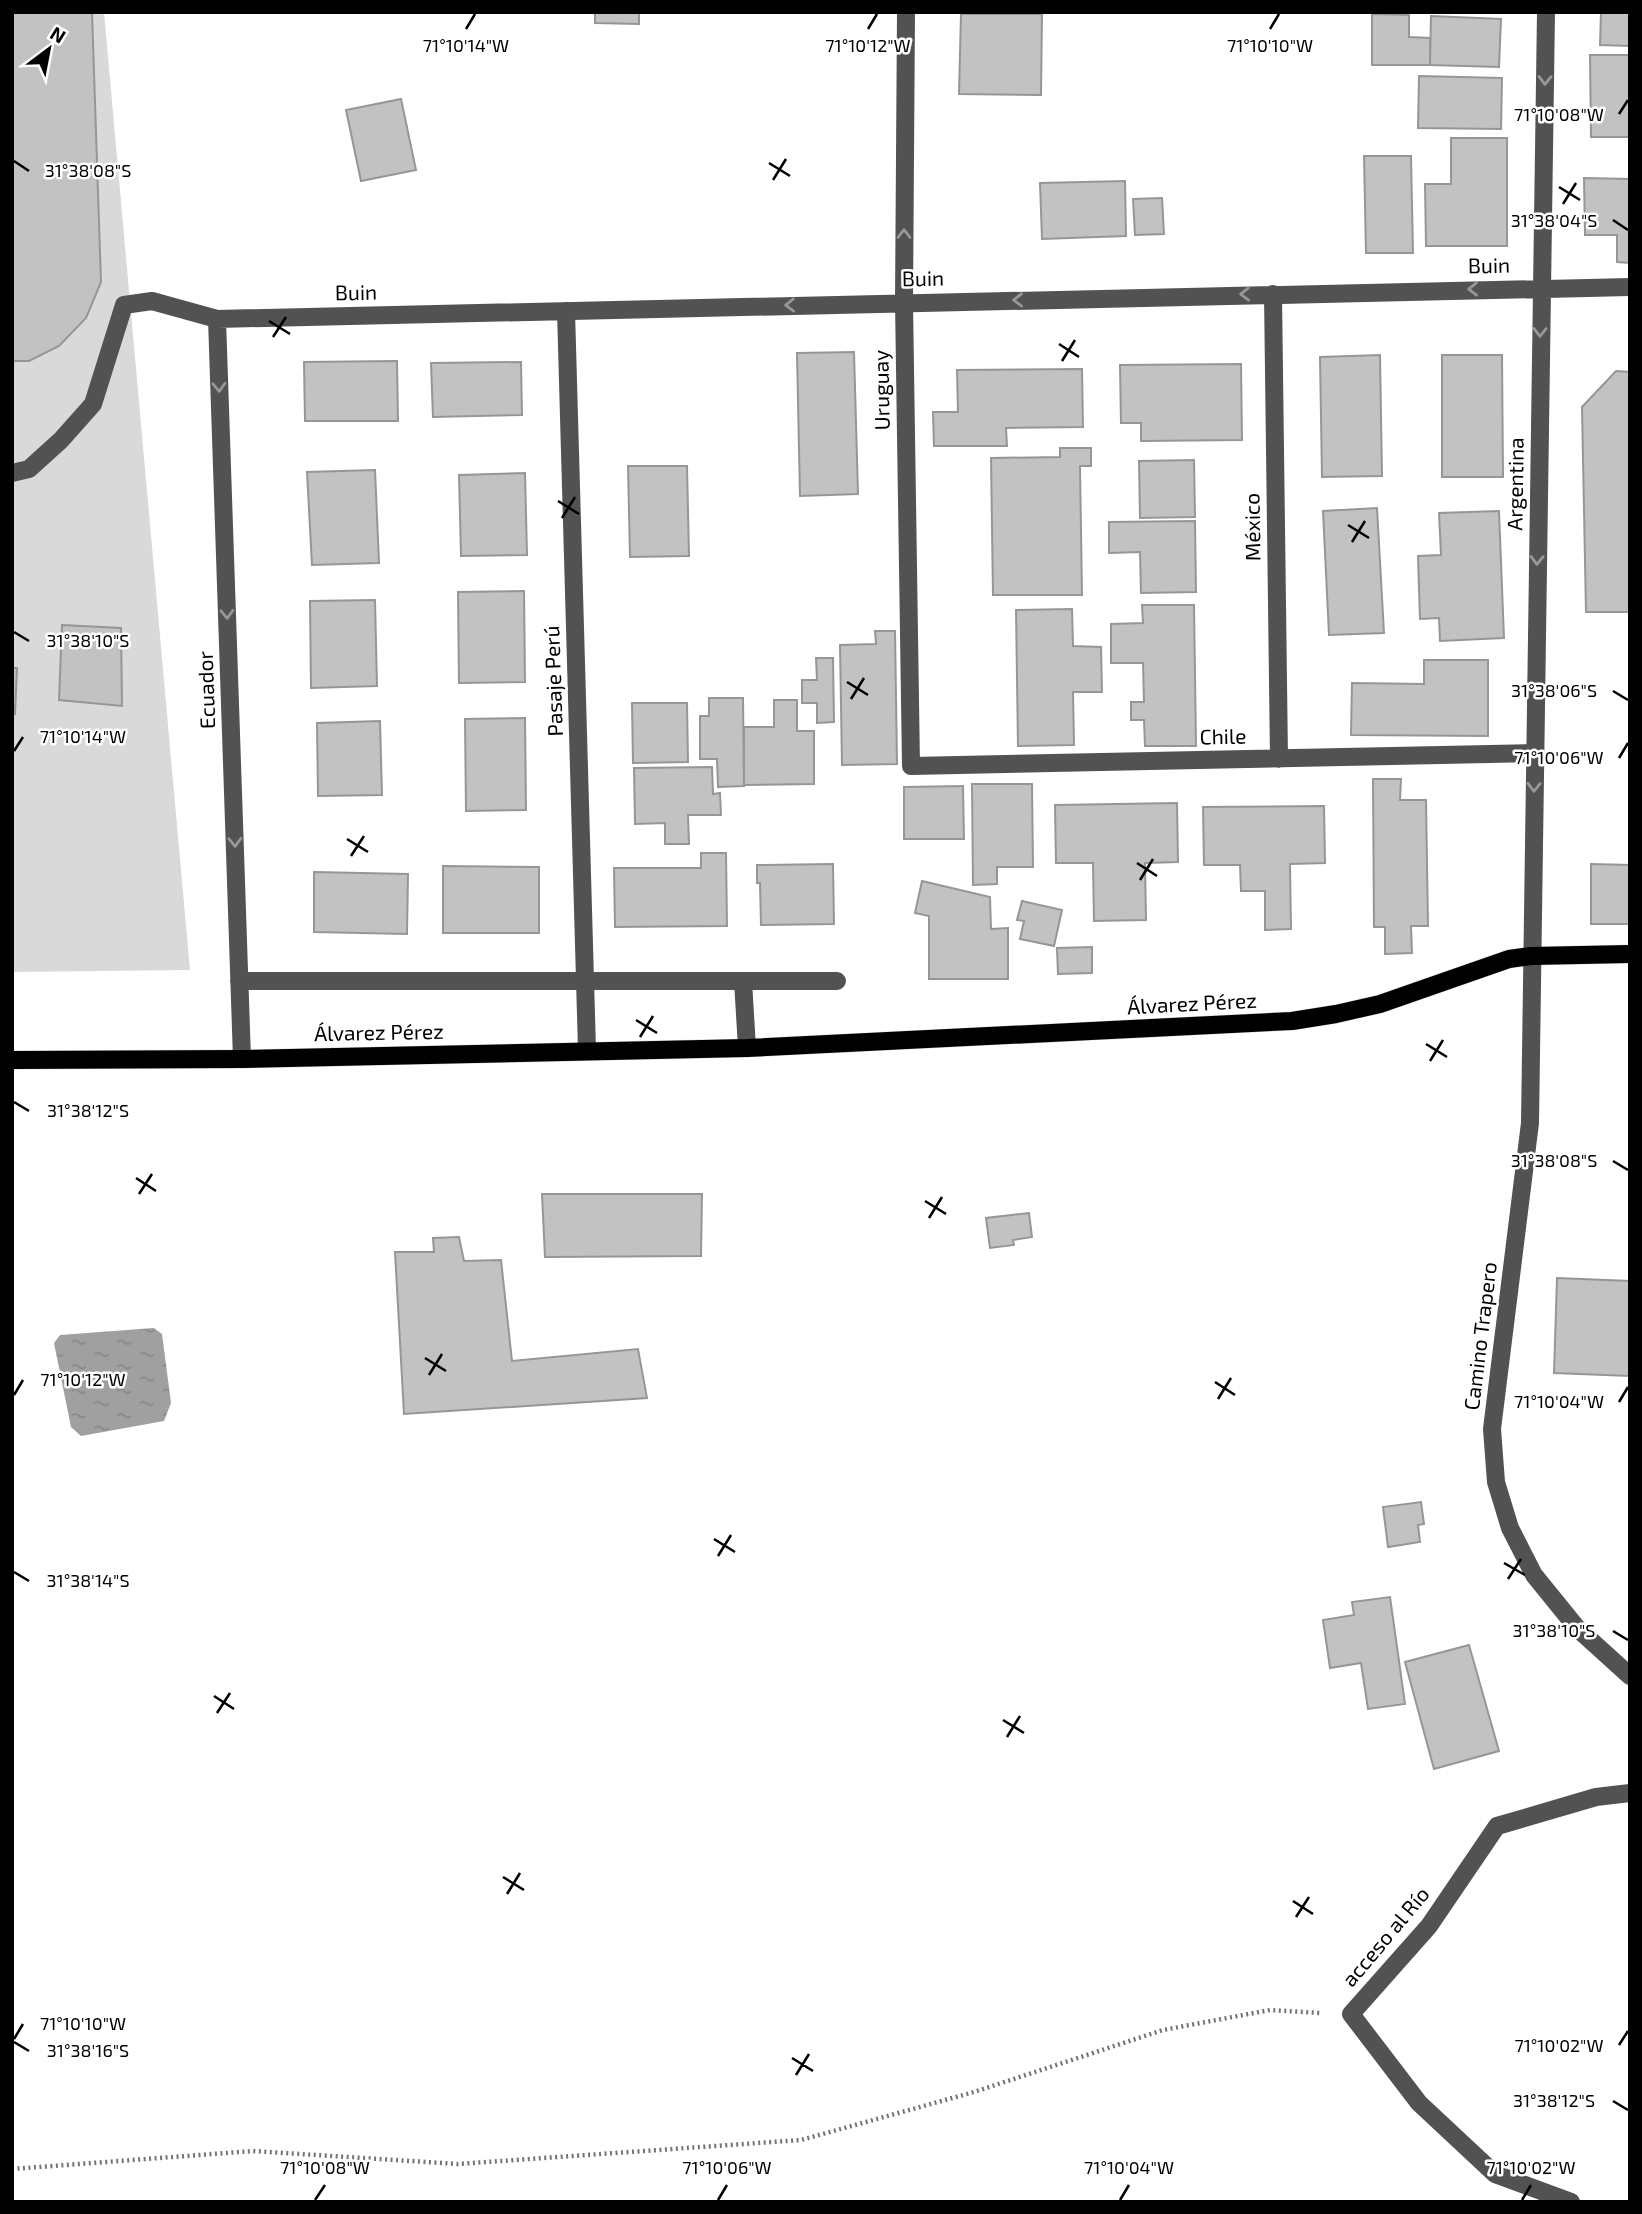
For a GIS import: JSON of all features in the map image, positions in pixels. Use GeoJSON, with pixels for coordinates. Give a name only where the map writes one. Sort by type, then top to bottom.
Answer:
{"type":"FeatureCollection","features":[{"type":"Feature","properties":{"kind":"main road","name":"Álvarez Pérez"},"geometry":{"type":"LineString","coordinates":[[12,1060],[242,1059],[747,1048],[1292,1021],[1380,1004],[1488,965],[1531,956],[1630,954]]}},
{"type":"Feature","properties":{"kind":"street","name":"Uruguay"},"geometry":{"type":"LineString","coordinates":[[906,12],[904,302],[911,766]]}},
{"type":"Feature","properties":{"kind":"street","name":"Argentina"},"geometry":{"type":"LineString","coordinates":[[1531,956],[1546,12]]}},
{"type":"Feature","properties":{"kind":"street","name":"Buin"},"geometry":{"type":"LineString","coordinates":[[12,473],[29,469],[61,440],[93,404],[124,305],[152,302],[217,319],[1630,287]]}},
{"type":"Feature","properties":{"kind":"street","name":"México"},"geometry":{"type":"LineString","coordinates":[[1273,294],[1279,759]]}},
{"type":"Feature","properties":{"kind":"street","name":"Pasaje Perú"},"geometry":{"type":"LineString","coordinates":[[566,311],[587,1051]]}},
{"type":"Feature","properties":{"kind":"street","name":"Ecuador"},"geometry":{"type":"LineString","coordinates":[[217,319],[242,1059]]}},
{"type":"Feature","properties":{"kind":"street","name":"Chile"},"geometry":{"type":"LineString","coordinates":[[911,766],[1535,753]]}},
{"type":"Feature","properties":{"kind":"street","name":"Camino Trapero"},"geometry":{"type":"LineString","coordinates":[[1531,956],[1530,1123],[1492,1429],[1496,1482],[1510,1528],[1534,1575],[1577,1628],[1630,1676]]}},
{"type":"Feature","properties":{"kind":"street"},"geometry":{"type":"LineString","coordinates":[[239,981],[837,981]]}},
{"type":"Feature","properties":{"kind":"street"},"geometry":{"type":"LineString","coordinates":[[743,981],[747,1048]]}},
{"type":"Feature","properties":{"kind":"street","name":"acceso al Río"},"geometry":{"type":"LineString","coordinates":[[1571,2202],[1495,2174],[1419,2103],[1351,2014],[1429,1926],[1497,1826],[1596,1797],[1630,1793]]}},
{"type":"Feature","properties":{"kind":"path"},"geometry":{"type":"LineString","coordinates":[[12,2169],[253,2151],[458,2164],[801,2140],[974,2092],[1163,2031],[1270,2010],[1351,2014]]}},
{"type":"Feature","properties":{"kind":"shaded area"},"geometry":{"type":"Polygon","coordinates":[[[12,12],[104,12],[190,970],[12,972],[12,12]]]}},
{"type":"Feature","properties":{"kind":"water"},"geometry":{"type":"Polygon","coordinates":[[[154,1328],[162,1334],[171,1403],[164,1421],[81,1436],[71,1427],[54,1343],[60,1335],[154,1328]]]}},
{"type":"Feature","properties":{"kind":"building"},"geometry":{"type":"Polygon","coordinates":[[[12,12],[92,12],[101,282],[86,318],[59,346],[29,361],[12,361],[12,12]]]}},
{"type":"Feature","properties":{"kind":"building"},"geometry":{"type":"Polygon","coordinates":[[[595,12],[639,12],[639,24],[595,23],[595,12]]]}},
{"type":"Feature","properties":{"kind":"building"},"geometry":{"type":"Polygon","coordinates":[[[1601,12],[1630,12],[1630,46],[1600,45],[1601,12]]]}},
{"type":"Feature","properties":{"kind":"building"},"geometry":{"type":"Polygon","coordinates":[[[961,14],[1042,14],[1041,95],[959,94],[961,14]]]}},
{"type":"Feature","properties":{"kind":"building"},"geometry":{"type":"Polygon","coordinates":[[[1372,14],[1409,15],[1409,37],[1430,38],[1430,65],[1372,65],[1372,14]]]}},
{"type":"Feature","properties":{"kind":"building"},"geometry":{"type":"Polygon","coordinates":[[[1431,16],[1501,19],[1499,67],[1430,65],[1431,16]]]}},
{"type":"Feature","properties":{"kind":"building"},"geometry":{"type":"Polygon","coordinates":[[[1590,55],[1630,55],[1630,137],[1591,137],[1590,55]]]}},
{"type":"Feature","properties":{"kind":"building"},"geometry":{"type":"Polygon","coordinates":[[[1419,76],[1502,78],[1501,129],[1418,128],[1419,76]]]}},
{"type":"Feature","properties":{"kind":"building"},"geometry":{"type":"Polygon","coordinates":[[[401,99],[416,170],[361,181],[346,110],[401,99]]]}},
{"type":"Feature","properties":{"kind":"building"},"geometry":{"type":"Polygon","coordinates":[[[1451,138],[1507,138],[1507,246],[1426,246],[1425,184],[1451,184],[1451,138]]]}},
{"type":"Feature","properties":{"kind":"building"},"geometry":{"type":"Polygon","coordinates":[[[1364,156],[1411,156],[1413,253],[1366,253],[1364,156]]]}},
{"type":"Feature","properties":{"kind":"building"},"geometry":{"type":"Polygon","coordinates":[[[1584,178],[1630,179],[1630,263],[1617,262],[1617,235],[1585,235],[1584,178]]]}},
{"type":"Feature","properties":{"kind":"building"},"geometry":{"type":"Polygon","coordinates":[[[1125,181],[1126,236],[1042,239],[1040,183],[1125,181]]]}},
{"type":"Feature","properties":{"kind":"building"},"geometry":{"type":"Polygon","coordinates":[[[1162,198],[1164,234],[1135,235],[1133,199],[1162,198]]]}},
{"type":"Feature","properties":{"kind":"building"},"geometry":{"type":"Polygon","coordinates":[[[854,352],[858,494],[800,496],[797,353],[854,352]]]}},
{"type":"Feature","properties":{"kind":"building"},"geometry":{"type":"Polygon","coordinates":[[[1380,355],[1382,476],[1322,477],[1320,357],[1380,355]]]}},
{"type":"Feature","properties":{"kind":"building"},"geometry":{"type":"Polygon","coordinates":[[[1442,355],[1502,355],[1503,477],[1442,477],[1442,355]]]}},
{"type":"Feature","properties":{"kind":"building"},"geometry":{"type":"Polygon","coordinates":[[[397,361],[398,421],[305,421],[304,362],[397,361]]]}},
{"type":"Feature","properties":{"kind":"building"},"geometry":{"type":"Polygon","coordinates":[[[521,362],[522,415],[433,417],[431,363],[521,362]]]}},
{"type":"Feature","properties":{"kind":"building"},"geometry":{"type":"Polygon","coordinates":[[[1241,364],[1242,440],[1141,441],[1141,423],[1121,423],[1120,365],[1241,364]]]}},
{"type":"Feature","properties":{"kind":"building"},"geometry":{"type":"Polygon","coordinates":[[[1082,369],[1083,427],[1006,428],[1007,446],[934,446],[933,412],[958,412],[957,370],[1082,369]]]}},
{"type":"Feature","properties":{"kind":"building"},"geometry":{"type":"Polygon","coordinates":[[[1616,371],[1630,372],[1630,612],[1586,612],[1582,407],[1616,371]]]}},
{"type":"Feature","properties":{"kind":"building"},"geometry":{"type":"Polygon","coordinates":[[[1060,448],[1091,448],[1091,466],[1080,466],[1082,595],[993,595],[991,458],[1060,457],[1060,448]]]}},
{"type":"Feature","properties":{"kind":"building"},"geometry":{"type":"Polygon","coordinates":[[[1194,460],[1195,517],[1140,518],[1139,461],[1194,460]]]}},
{"type":"Feature","properties":{"kind":"building"},"geometry":{"type":"Polygon","coordinates":[[[628,466],[687,466],[689,556],[630,557],[628,466]]]}},
{"type":"Feature","properties":{"kind":"building"},"geometry":{"type":"Polygon","coordinates":[[[375,470],[379,563],[312,565],[307,472],[375,470]]]}},
{"type":"Feature","properties":{"kind":"building"},"geometry":{"type":"Polygon","coordinates":[[[525,473],[527,555],[461,556],[459,475],[525,473]]]}},
{"type":"Feature","properties":{"kind":"building"},"geometry":{"type":"Polygon","coordinates":[[[1377,508],[1384,633],[1329,635],[1323,511],[1377,508]]]}},
{"type":"Feature","properties":{"kind":"building"},"geometry":{"type":"Polygon","coordinates":[[[1499,511],[1504,638],[1440,641],[1439,618],[1420,619],[1418,556],[1441,555],[1439,513],[1499,511]]]}},
{"type":"Feature","properties":{"kind":"building"},"geometry":{"type":"Polygon","coordinates":[[[1195,521],[1196,592],[1141,593],[1140,552],[1109,553],[1109,522],[1195,521]]]}},
{"type":"Feature","properties":{"kind":"building"},"geometry":{"type":"Polygon","coordinates":[[[524,591],[525,682],[459,683],[458,592],[524,591]]]}},
{"type":"Feature","properties":{"kind":"building"},"geometry":{"type":"Polygon","coordinates":[[[375,600],[377,686],[311,688],[310,601],[375,600]]]}},
{"type":"Feature","properties":{"kind":"building"},"geometry":{"type":"Polygon","coordinates":[[[1142,605],[1194,605],[1196,746],[1145,746],[1144,720],[1131,720],[1131,702],[1144,702],[1143,663],[1111,663],[1111,624],[1143,623],[1142,605]]]}},
{"type":"Feature","properties":{"kind":"building"},"geometry":{"type":"Polygon","coordinates":[[[1072,609],[1073,646],[1101,647],[1102,692],[1073,692],[1074,745],[1018,746],[1016,610],[1072,609]]]}},
{"type":"Feature","properties":{"kind":"building"},"geometry":{"type":"Polygon","coordinates":[[[62,625],[121,628],[122,706],[59,700],[62,625]]]}},
{"type":"Feature","properties":{"kind":"building"},"geometry":{"type":"Polygon","coordinates":[[[875,631],[895,631],[897,764],[842,765],[840,645],[876,644],[875,631]]]}},
{"type":"Feature","properties":{"kind":"building"},"geometry":{"type":"Polygon","coordinates":[[[816,658],[833,658],[834,722],[817,723],[817,703],[802,703],[802,680],[817,680],[816,658]]]}},
{"type":"Feature","properties":{"kind":"building"},"geometry":{"type":"Polygon","coordinates":[[[1424,660],[1488,660],[1488,736],[1351,735],[1352,683],[1424,684],[1424,660]]]}},
{"type":"Feature","properties":{"kind":"building"},"geometry":{"type":"Polygon","coordinates":[[[12,668],[17,668],[15,714],[12,714],[12,668]]]}},
{"type":"Feature","properties":{"kind":"building"},"geometry":{"type":"Polygon","coordinates":[[[709,698],[743,698],[744,786],[718,787],[717,759],[700,759],[700,716],[709,716],[709,698]]]}},
{"type":"Feature","properties":{"kind":"building"},"geometry":{"type":"Polygon","coordinates":[[[774,700],[797,700],[797,731],[814,731],[814,784],[744,785],[744,727],[774,727],[774,700]]]}},
{"type":"Feature","properties":{"kind":"building"},"geometry":{"type":"Polygon","coordinates":[[[632,703],[687,703],[688,762],[633,763],[632,703]]]}},
{"type":"Feature","properties":{"kind":"building"},"geometry":{"type":"Polygon","coordinates":[[[525,718],[526,810],[466,811],[465,719],[525,718]]]}},
{"type":"Feature","properties":{"kind":"building"},"geometry":{"type":"Polygon","coordinates":[[[380,721],[382,795],[318,796],[317,723],[380,721]]]}},
{"type":"Feature","properties":{"kind":"building"},"geometry":{"type":"Polygon","coordinates":[[[712,767],[713,794],[720,793],[721,815],[688,815],[689,844],[665,844],[665,823],[635,824],[634,768],[712,767]]]}},
{"type":"Feature","properties":{"kind":"building"},"geometry":{"type":"Polygon","coordinates":[[[1373,779],[1401,779],[1400,800],[1426,800],[1428,926],[1411,926],[1412,953],[1385,954],[1385,927],[1374,927],[1373,779]]]}},
{"type":"Feature","properties":{"kind":"building"},"geometry":{"type":"Polygon","coordinates":[[[972,784],[1032,784],[1033,867],[997,867],[997,884],[973,885],[972,784]]]}},
{"type":"Feature","properties":{"kind":"building"},"geometry":{"type":"Polygon","coordinates":[[[963,786],[964,839],[904,839],[904,787],[963,786]]]}},
{"type":"Feature","properties":{"kind":"building"},"geometry":{"type":"Polygon","coordinates":[[[1177,803],[1178,862],[1145,863],[1146,920],[1094,921],[1093,863],[1056,863],[1055,805],[1177,803]]]}},
{"type":"Feature","properties":{"kind":"building"},"geometry":{"type":"Polygon","coordinates":[[[1324,806],[1325,863],[1290,864],[1291,929],[1265,930],[1265,891],[1241,891],[1240,865],[1204,865],[1203,807],[1324,806]]]}},
{"type":"Feature","properties":{"kind":"building"},"geometry":{"type":"Polygon","coordinates":[[[701,853],[726,853],[727,926],[615,927],[614,868],[701,868],[701,853]]]}},
{"type":"Feature","properties":{"kind":"building"},"geometry":{"type":"Polygon","coordinates":[[[833,864],[834,924],[761,925],[757,865],[833,864]]]}},
{"type":"Feature","properties":{"kind":"building"},"geometry":{"type":"Polygon","coordinates":[[[1591,864],[1630,865],[1630,924],[1591,924],[1591,864]]]}},
{"type":"Feature","properties":{"kind":"building"},"geometry":{"type":"Polygon","coordinates":[[[443,866],[539,867],[539,933],[443,933],[443,866]]]}},
{"type":"Feature","properties":{"kind":"building"},"geometry":{"type":"Polygon","coordinates":[[[314,872],[408,874],[407,934],[314,932],[314,872]]]}},
{"type":"Feature","properties":{"kind":"building"},"geometry":{"type":"Polygon","coordinates":[[[922,881],[990,897],[991,929],[1008,928],[1008,979],[929,979],[929,916],[915,913],[922,881]]]}},
{"type":"Feature","properties":{"kind":"building"},"geometry":{"type":"Polygon","coordinates":[[[1022,901],[1062,910],[1054,946],[1020,939],[1024,921],[1017,920],[1022,901]]]}},
{"type":"Feature","properties":{"kind":"building"},"geometry":{"type":"Polygon","coordinates":[[[1092,947],[1092,973],[1058,974],[1057,948],[1092,947]]]}},
{"type":"Feature","properties":{"kind":"building"},"geometry":{"type":"Polygon","coordinates":[[[542,1194],[702,1194],[701,1256],[545,1257],[542,1194]]]}},
{"type":"Feature","properties":{"kind":"building"},"geometry":{"type":"Polygon","coordinates":[[[1029,1213],[1032,1237],[1013,1240],[1014,1245],[990,1248],[986,1218],[1029,1213]]]}},
{"type":"Feature","properties":{"kind":"building"},"geometry":{"type":"Polygon","coordinates":[[[459,1237],[464,1261],[501,1260],[512,1361],[638,1349],[647,1398],[404,1414],[395,1252],[434,1252],[433,1238],[459,1237]]]}},
{"type":"Feature","properties":{"kind":"building"},"geometry":{"type":"Polygon","coordinates":[[[1557,1278],[1630,1281],[1630,1376],[1554,1373],[1557,1278]]]}},
{"type":"Feature","properties":{"kind":"building"},"geometry":{"type":"Polygon","coordinates":[[[1421,1502],[1424,1524],[1418,1525],[1420,1542],[1388,1547],[1383,1507],[1421,1502]]]}},
{"type":"Feature","properties":{"kind":"building"},"geometry":{"type":"Polygon","coordinates":[[[1390,1597],[1405,1704],[1368,1709],[1361,1663],[1330,1668],[1323,1620],[1354,1615],[1352,1602],[1390,1597]]]}},
{"type":"Feature","properties":{"kind":"building"},"geometry":{"type":"Polygon","coordinates":[[[1469,1645],[1499,1751],[1434,1769],[1405,1662],[1469,1645]]]}}]}
